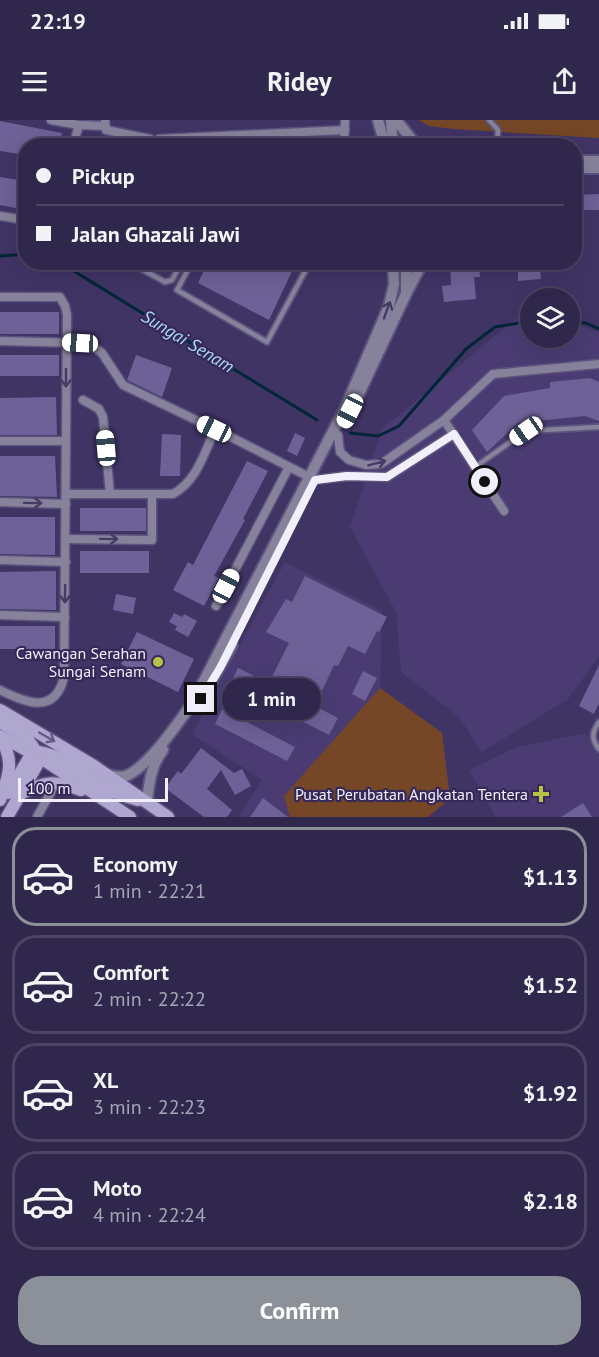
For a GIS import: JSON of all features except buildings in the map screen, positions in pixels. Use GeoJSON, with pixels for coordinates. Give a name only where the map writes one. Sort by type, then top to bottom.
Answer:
{"type":"FeatureCollection","features":[{"type":"Feature","properties":{"kind":"main road"},"geometry":{"type":"LineString","coordinates":[[0,710],[108,774],[168,817]]}},
{"type":"Feature","properties":{"kind":"main road"},"geometry":{"type":"LineString","coordinates":[[0,722],[26,737],[37,754]]}},
{"type":"Feature","properties":{"kind":"main road"},"geometry":{"type":"LineString","coordinates":[[0,736],[37,754],[130,817]]}},
{"type":"Feature","properties":{"kind":"main road"},"geometry":{"type":"LineString","coordinates":[[0,736],[9,753],[10,763],[9,774],[0,800]]}},
{"type":"Feature","properties":{"kind":"main road"},"geometry":{"type":"LineString","coordinates":[[0,806],[37,754],[48,753],[114,793],[147,802]]}},
{"type":"Feature","properties":{"kind":"main road"},"geometry":{"type":"LineString","coordinates":[[7,817],[20,794],[37,754]]}},
{"type":"Feature","properties":{"kind":"main road"},"geometry":{"type":"LineString","coordinates":[[20,794],[43,783],[56,783],[98,796]]}},
{"type":"Feature","properties":{"kind":"street"},"geometry":{"type":"LineString","coordinates":[[51,120],[78,125],[105,123],[106,130],[141,138]]}},
{"type":"Feature","properties":{"kind":"street"},"geometry":{"type":"LineString","coordinates":[[377,120],[378,138]]}},
{"type":"Feature","properties":{"kind":"street"},"geometry":{"type":"LineString","coordinates":[[377,120],[383,138]]}},
{"type":"Feature","properties":{"kind":"street"},"geometry":{"type":"LineString","coordinates":[[391,120],[392,138]]}},
{"type":"Feature","properties":{"kind":"street"},"geometry":{"type":"LineString","coordinates":[[396,120],[411,138]]}},
{"type":"Feature","properties":{"kind":"street"},"geometry":{"type":"LineString","coordinates":[[75,138],[78,125]]}},
{"type":"Feature","properties":{"kind":"street"},"geometry":{"type":"LineString","coordinates":[[174,138],[345,125]]}},
{"type":"Feature","properties":{"kind":"street"},"geometry":{"type":"LineString","coordinates":[[582,161],[599,161]]}},
{"type":"Feature","properties":{"kind":"street"},"geometry":{"type":"LineString","coordinates":[[582,168],[599,168]]}},
{"type":"Feature","properties":{"kind":"street"},"geometry":{"type":"LineString","coordinates":[[0,216],[18,219]]}},
{"type":"Feature","properties":{"kind":"street"},"geometry":{"type":"LineString","coordinates":[[393,270],[394,286]]}},
{"type":"Feature","properties":{"kind":"street"},"geometry":{"type":"LineString","coordinates":[[147,802],[149,779],[157,758],[192,715],[220,668],[312,479],[389,306],[398,270]]}},
{"type":"Feature","properties":{"kind":"street"},"geometry":{"type":"LineString","coordinates":[[405,294],[406,270]]}},
{"type":"Feature","properties":{"kind":"street"},"geometry":{"type":"LineString","coordinates":[[108,774],[120,777],[138,768],[173,731],[193,702],[312,479],[338,435],[418,270]]}},
{"type":"Feature","properties":{"kind":"street"},"geometry":{"type":"LineString","coordinates":[[0,297],[60,297],[67,315],[64,677],[62,688],[57,695],[46,702],[35,704],[0,690]]}},
{"type":"Feature","properties":{"kind":"street"},"geometry":{"type":"LineString","coordinates":[[0,341],[67,342],[80,343],[94,348],[102,353],[123,385],[312,479],[347,476],[387,477],[454,434]]}},
{"type":"Feature","properties":{"kind":"street"},"geometry":{"type":"LineString","coordinates":[[338,435],[340,452],[349,460],[366,465],[381,464],[444,420],[493,374],[599,364]]}},
{"type":"Feature","properties":{"kind":"street"},"geometry":{"type":"LineString","coordinates":[[83,400],[99,409],[103,417],[111,494]]}},
{"type":"Feature","properties":{"kind":"street"},"geometry":{"type":"LineString","coordinates":[[444,420],[504,511]]}},
{"type":"Feature","properties":{"kind":"street"},"geometry":{"type":"LineString","coordinates":[[67,494],[173,494],[185,488],[195,473],[214,429]]}},
{"type":"Feature","properties":{"kind":"street"},"geometry":{"type":"LineString","coordinates":[[0,441],[66,441]]}},
{"type":"Feature","properties":{"kind":"street"},"geometry":{"type":"LineString","coordinates":[[216,606],[289,467]]}},
{"type":"Feature","properties":{"kind":"street"},"geometry":{"type":"LineString","coordinates":[[66,539],[152,540],[152,494]]}},
{"type":"Feature","properties":{"kind":"street"},"geometry":{"type":"LineString","coordinates":[[0,502],[66,504]]}},
{"type":"Feature","properties":{"kind":"street"},"geometry":{"type":"LineString","coordinates":[[0,560],[66,562]]}},
{"type":"Feature","properties":{"kind":"street"},"geometry":{"type":"LineString","coordinates":[[0,615],[65,618]]}},
{"type":"Feature","properties":{"kind":"street"},"geometry":{"type":"LineString","coordinates":[[37,817],[56,783]]}},
{"type":"Feature","properties":{"kind":"lane"},"geometry":{"type":"LineString","coordinates":[[489,120],[498,130],[498,138]]}},
{"type":"Feature","properties":{"kind":"lane"},"geometry":{"type":"LineString","coordinates":[[122,138],[123,133]]}},
{"type":"Feature","properties":{"kind":"lane"},"geometry":{"type":"LineString","coordinates":[[143,270],[165,282],[172,280],[178,270]]}},
{"type":"Feature","properties":{"kind":"lane"},"geometry":{"type":"LineString","coordinates":[[188,270],[177,290],[267,342],[306,270]]}},
{"type":"Feature","properties":{"kind":"lane"},"geometry":{"type":"LineString","coordinates":[[476,467],[526,431],[599,427]]}},
{"type":"Feature","properties":{"kind":"lane"},"geometry":{"type":"LineString","coordinates":[[599,722],[593,736],[599,749]]}},
{"type":"Feature","properties":{"kind":"shaded area"},"geometry":{"type":"Polygon","coordinates":[[[419,120],[599,120],[599,138],[453,129],[429,126],[419,120]]]}},
{"type":"Feature","properties":{"kind":"shaded area"},"geometry":{"type":"Polygon","coordinates":[[[520,315],[520,348],[580,348],[580,325],[599,332],[599,656],[568,699],[482,752],[459,717],[401,672],[396,612],[350,527],[382,429],[520,315]]]}},
{"type":"Feature","properties":{"kind":"shaded area"},"geometry":{"type":"Polygon","coordinates":[[[285,562],[382,611],[380,688],[442,733],[450,798],[428,817],[239,817],[262,780],[192,734],[285,562]]]}},
{"type":"Feature","properties":{"kind":"shaded area"},"geometry":{"type":"Polygon","coordinates":[[[380,688],[442,733],[450,798],[428,817],[290,817],[284,796],[380,688]]]}},
{"type":"Feature","properties":{"kind":"shaded area","name":"Pusat Perubatan Angkatan Tentera"},"geometry":{"type":"Polygon","coordinates":[[[585,733],[599,754],[599,817],[496,817],[469,770],[517,747],[585,733]]]}},
{"type":"Feature","properties":{"kind":"waterway","name":"Sungai Senam"},"geometry":{"type":"LineString","coordinates":[[0,256],[18,255]]}},
{"type":"Feature","properties":{"kind":"waterway","name":"Sungai Senam"},"geometry":{"type":"LineString","coordinates":[[72,270],[317,420]]}},
{"type":"Feature","properties":{"kind":"waterway","name":"Sungai Senam"},"geometry":{"type":"LineString","coordinates":[[350,433],[378,436],[399,426],[466,349],[495,327],[520,323]]}},
{"type":"Feature","properties":{"kind":"waterway","name":"Sungai Senam"},"geometry":{"type":"LineString","coordinates":[[580,323],[599,329]]}},
{"type":"Feature","properties":{"kind":"place","name":"Cawangan Serahan Sungai Senam"},"geometry":{"type":"Point","coordinates":[158,662]}},
{"type":"Feature","properties":{"kind":"place","name":"Pusat Perubatan Angkatan Tentera"},"geometry":{"type":"Point","coordinates":[541,794]}},
{"type":"Feature","properties":{"kind":"route"},"geometry":{"type":"LineString","coordinates":[[201,699],[220,668],[315,480],[347,476],[387,477],[454,434],[485,482]]}}]}
